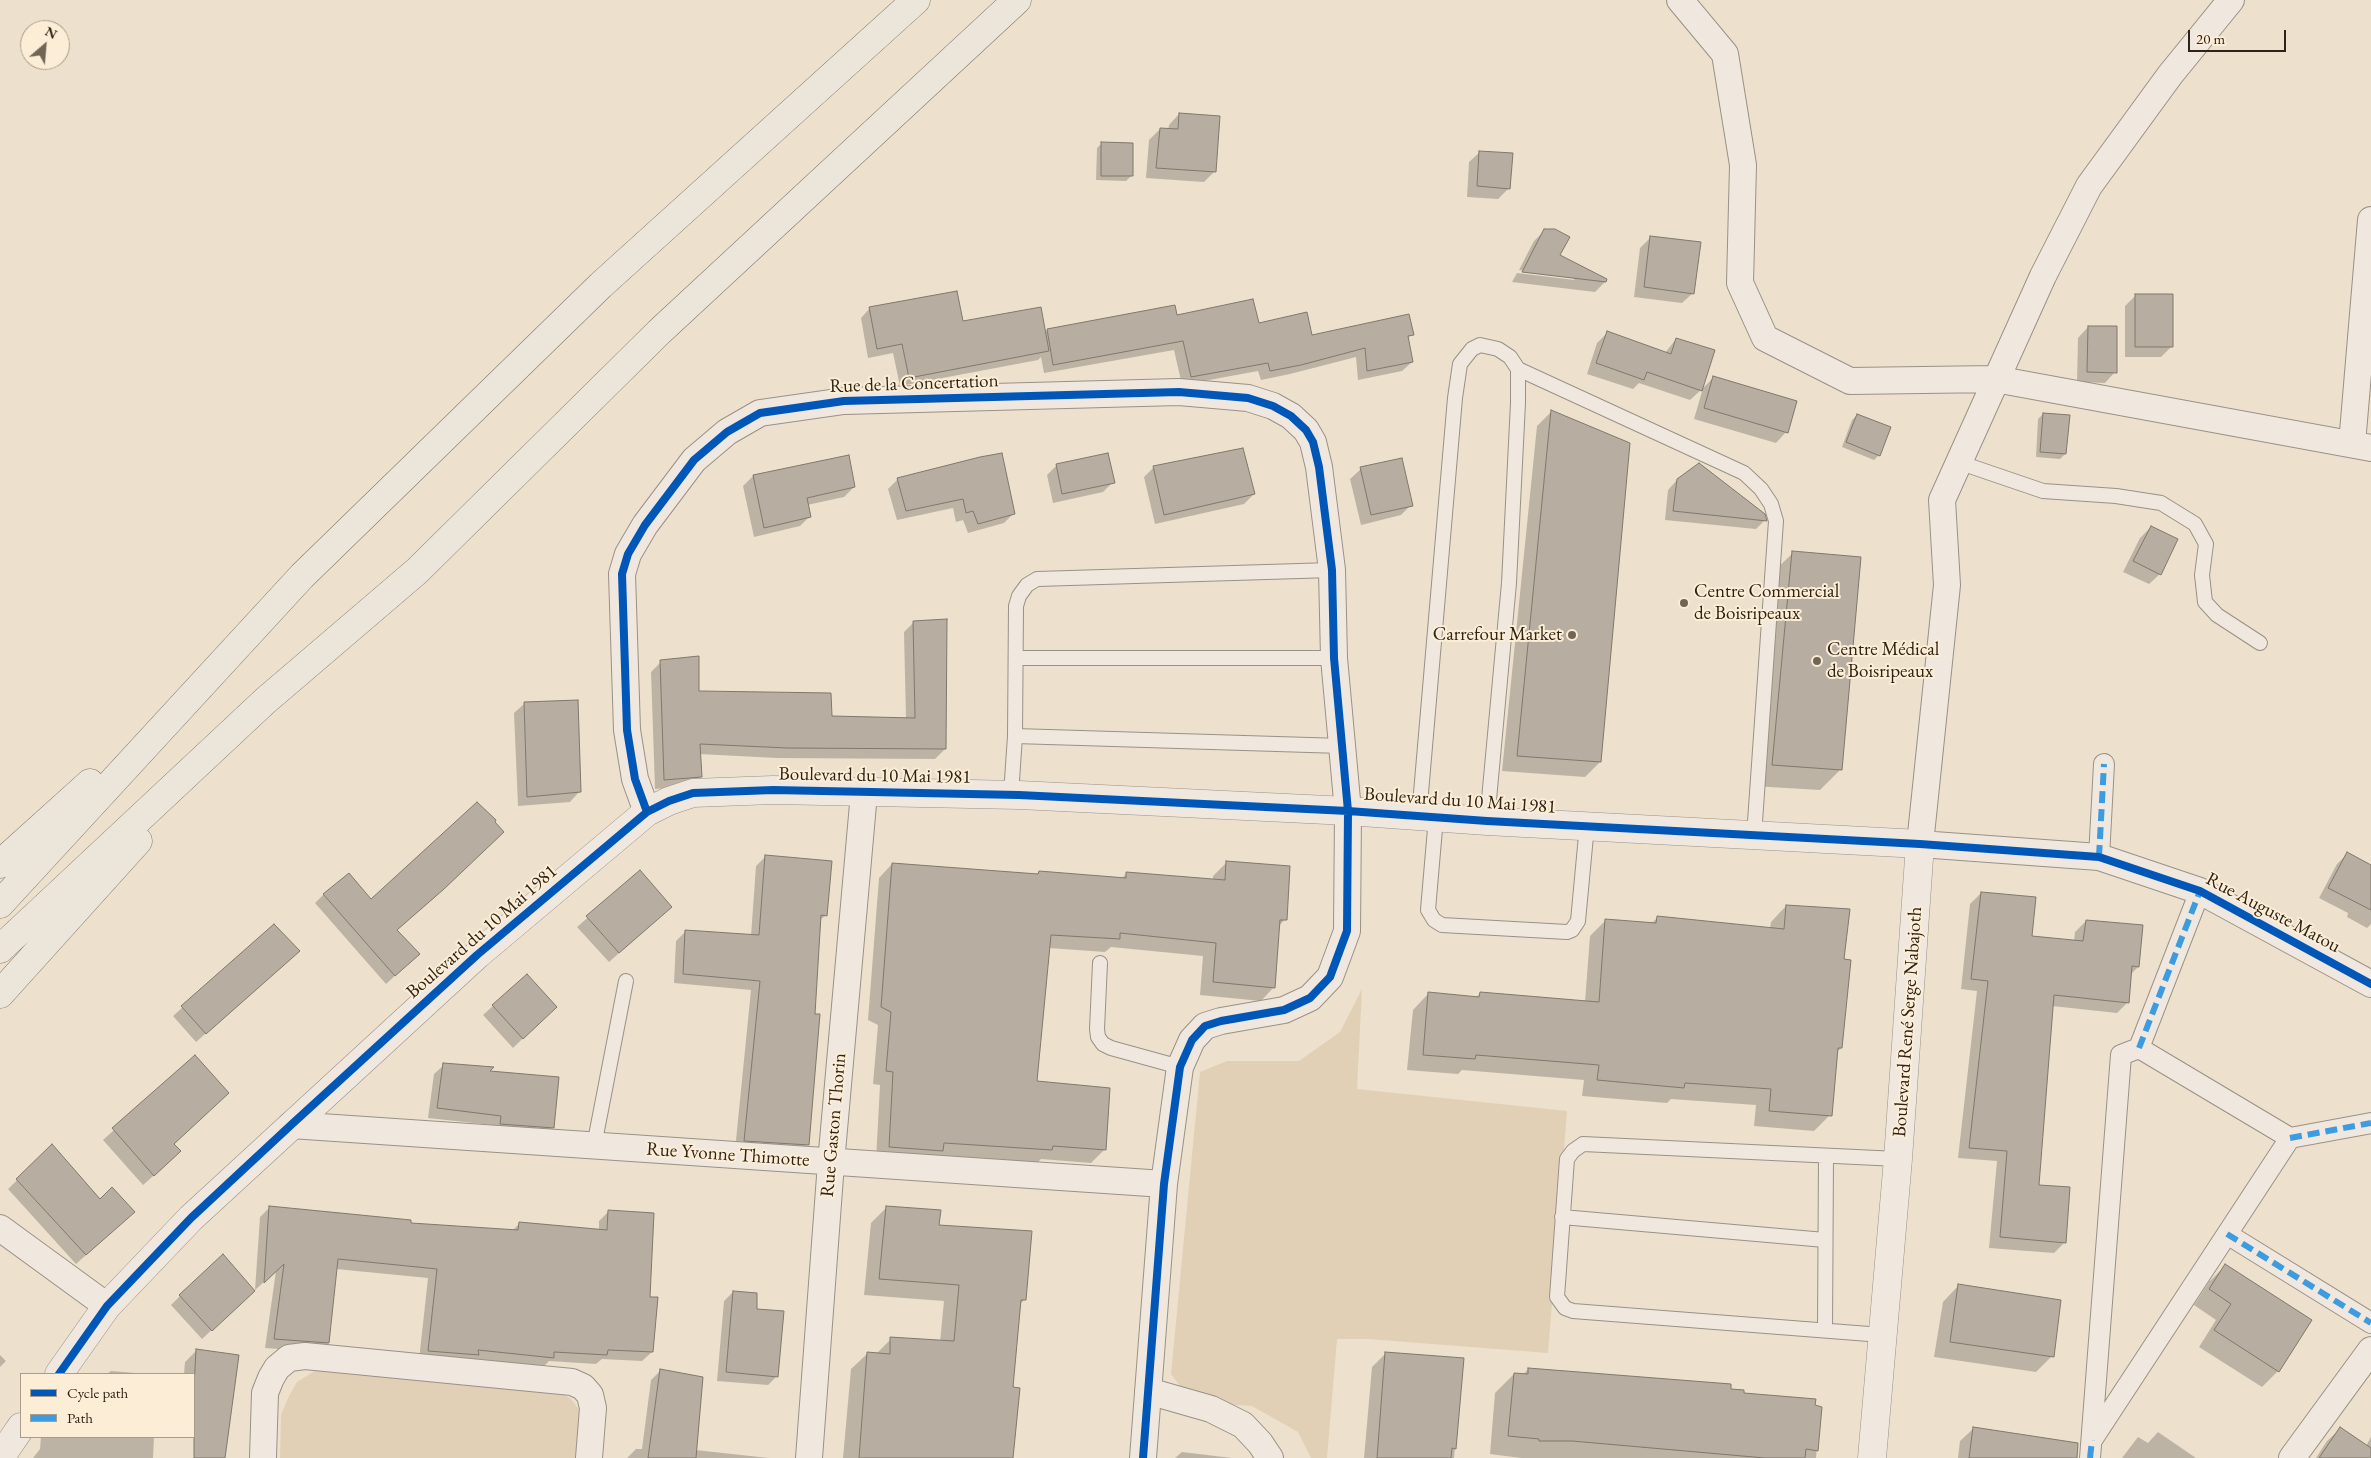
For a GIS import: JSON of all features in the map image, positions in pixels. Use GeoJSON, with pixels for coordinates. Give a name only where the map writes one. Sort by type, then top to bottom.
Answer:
{"type":"FeatureCollection","features":[{"type":"Feature","properties":{"kind":"highway"},"geometry":{"type":"LineString","coordinates":[[0,904],[302,576],[601,285],[916,0]]}},
{"type":"Feature","properties":{"kind":"highway"},"geometry":{"type":"LineString","coordinates":[[0,949],[265,701],[417,571],[659,332],[1018,0]]}},
{"type":"Feature","properties":{"kind":"highway"},"geometry":{"type":"LineString","coordinates":[[0,864],[214,672]]}},
{"type":"Feature","properties":{"kind":"highway"},"geometry":{"type":"LineString","coordinates":[[0,994],[265,701]]}},
{"type":"Feature","properties":{"kind":"street"},"geometry":{"type":"LineString","coordinates":[[1680,0],[1725,54],[1742,165],[1740,283],[1765,338],[1850,381],[1995,379],[2362,446],[2371,220]]}},
{"type":"Feature","properties":{"kind":"street","name":"Boulevard René Serge Nabajoth"},"geometry":{"type":"LineString","coordinates":[[1872,1458],[1898,1159],[1920,844],[1946,585],[1942,500],[2043,276],[2089,186],[2170,75],[2231,0]]}},
{"type":"Feature","properties":{"kind":"street","name":"Rue de la Concertation"},"geometry":{"type":"LineString","coordinates":[[647,812],[636,779],[627,730],[622,574],[628,554],[645,525],[694,460],[727,432],[760,413],[844,401],[1179,392],[1248,398],[1272,406],[1292,416],[1306,430],[1313,442],[1319,466],[1331,559],[1334,658],[1348,810],[1347,931],[1330,977],[1310,998],[1284,1010],[1221,1021],[1205,1026],[1192,1040],[1180,1067],[1164,1184],[1143,1458]]}},
{"type":"Feature","properties":{"kind":"street"},"geometry":{"type":"LineString","coordinates":[[2099,857],[2104,764]]}},
{"type":"Feature","properties":{"kind":"street","name":"Boulevard du 10 Mai 1981"},"geometry":{"type":"LineString","coordinates":[[60,1373],[107,1306],[191,1218],[291,1125],[477,955],[647,812],[669,801],[693,793],[773,790],[1011,795],[1348,810],[1487,821],[1920,844]]}},
{"type":"Feature","properties":{"kind":"street","name":"Rue Gaston Thorin"},"geometry":{"type":"LineString","coordinates":[[809,1458],[830,1163],[864,793]]}},
{"type":"Feature","properties":{"kind":"street","name":"Rue Auguste Matou"},"geometry":{"type":"LineString","coordinates":[[1920,844],[2099,857],[2200,891],[2371,984]]}},
{"type":"Feature","properties":{"kind":"street"},"geometry":{"type":"LineString","coordinates":[[2091,1449],[2121,1055],[2139,1048],[2200,891]]}},
{"type":"Feature","properties":{"kind":"street"},"geometry":{"type":"LineString","coordinates":[[2139,1048],[2290,1138],[2371,1123]]}},
{"type":"Feature","properties":{"kind":"street","name":"Rue Yvonne Thimotte"},"geometry":{"type":"LineString","coordinates":[[291,1125],[830,1163],[1164,1184]]}},
{"type":"Feature","properties":{"kind":"street"},"geometry":{"type":"LineString","coordinates":[[2091,1449],[2290,1138]]}},
{"type":"Feature","properties":{"kind":"street"},"geometry":{"type":"LineString","coordinates":[[0,1228],[107,1306]]}},
{"type":"Feature","properties":{"kind":"street"},"geometry":{"type":"LineString","coordinates":[[2227,1234],[2371,1323]]}},
{"type":"Feature","properties":{"kind":"street"},"geometry":{"type":"LineString","coordinates":[[2292,1458],[2371,1350]]}},
{"type":"Feature","properties":{"kind":"street"},"geometry":{"type":"LineString","coordinates":[[263,1458],[265,1393],[271,1378],[278,1368],[290,1358],[305,1356],[572,1382],[590,1395],[592,1401],[592,1433],[589,1458]]}},
{"type":"Feature","properties":{"kind":"street"},"geometry":{"type":"LineString","coordinates":[[1148,1391],[1212,1409],[1243,1425],[1260,1443],[1270,1458]]}},
{"type":"Feature","properties":{"kind":"street"},"geometry":{"type":"LineString","coordinates":[[0,1458],[20,1428]]}},
{"type":"Feature","properties":{"kind":"lane"},"geometry":{"type":"LineString","coordinates":[[1587,825],[1578,921],[1572,930],[1567,932],[1442,925],[1434,920],[1428,910],[1427,816],[1455,398],[1460,364],[1472,349],[1480,345],[1498,349],[1510,357],[1518,369],[1744,473],[1761,488],[1771,504],[1776,521],[1754,836]]}},
{"type":"Feature","properties":{"kind":"lane"},"geometry":{"type":"LineString","coordinates":[[1487,821],[1509,583],[1518,369]]}},
{"type":"Feature","properties":{"kind":"lane"},"geometry":{"type":"LineString","coordinates":[[1958,462],[2042,491],[2116,496],[2161,503],[2194,524],[2206,544],[2202,575],[2205,602],[2217,616],[2260,643]]}},
{"type":"Feature","properties":{"kind":"lane"},"geometry":{"type":"LineString","coordinates":[[1011,795],[1015,736],[1016,606],[1019,596],[1026,585],[1037,579],[1331,559]]}},
{"type":"Feature","properties":{"kind":"lane"},"geometry":{"type":"LineString","coordinates":[[1017,658],[1334,658]]}},
{"type":"Feature","properties":{"kind":"lane"},"geometry":{"type":"LineString","coordinates":[[1015,736],[1342,746]]}},
{"type":"Feature","properties":{"kind":"lane"},"geometry":{"type":"LineString","coordinates":[[1100,962],[1097,1029],[1098,1037],[1103,1044],[1111,1048],[1180,1067]]}},
{"type":"Feature","properties":{"kind":"lane"},"geometry":{"type":"LineString","coordinates":[[594,1146],[626,982]]}},
{"type":"Feature","properties":{"kind":"lane"},"geometry":{"type":"LineString","coordinates":[[1882,1335],[1573,1311],[1565,1308],[1557,1297],[1567,1158],[1572,1151],[1583,1144],[1898,1159]]}},
{"type":"Feature","properties":{"kind":"lane"},"geometry":{"type":"LineString","coordinates":[[1825,1330],[1826,1156]]}},
{"type":"Feature","properties":{"kind":"lane"},"geometry":{"type":"LineString","coordinates":[[1562,1217],[1825,1240]]}},
{"type":"Feature","properties":{"kind":"shaded area"},"geometry":{"type":"Polygon","coordinates":[[[1362,989],[1357,1089],[1567,1111],[1548,1353],[1368,1339],[1337,1339],[1327,1458],[1311,1458],[1298,1432],[1252,1406],[1192,1402],[1171,1374],[1200,1072],[1227,1061],[1299,1061],[1340,1032],[1362,989]]]}},
{"type":"Feature","properties":{"kind":"shaded area"},"geometry":{"type":"Polygon","coordinates":[[[318,1369],[557,1390],[571,1399],[581,1412],[576,1458],[280,1458],[281,1415],[289,1396],[297,1382],[318,1369]]]}},
{"type":"Feature","properties":{"kind":"building"},"geometry":{"type":"Polygon","coordinates":[[[1179,113],[1220,116],[1216,172],[1156,168],[1160,128],[1178,129],[1179,113]]]}},
{"type":"Feature","properties":{"kind":"building"},"geometry":{"type":"Polygon","coordinates":[[[1101,142],[1133,143],[1133,176],[1101,176],[1101,142]]]}},
{"type":"Feature","properties":{"kind":"building"},"geometry":{"type":"Polygon","coordinates":[[[1479,151],[1513,153],[1510,189],[1477,186],[1479,151]]]}},
{"type":"Feature","properties":{"kind":"building"},"geometry":{"type":"Polygon","coordinates":[[[1544,229],[1555,229],[1570,237],[1560,255],[1607,279],[1606,282],[1522,272],[1544,229]]]}},
{"type":"Feature","properties":{"kind":"building"},"geometry":{"type":"Polygon","coordinates":[[[1650,236],[1701,242],[1694,294],[1644,287],[1650,236]]]}},
{"type":"Feature","properties":{"kind":"building"},"geometry":{"type":"Polygon","coordinates":[[[957,291],[963,321],[1041,307],[1049,351],[909,378],[902,344],[877,349],[869,307],[957,291]]]}},
{"type":"Feature","properties":{"kind":"building"},"geometry":{"type":"Polygon","coordinates":[[[2135,294],[2173,294],[2173,347],[2135,347],[2135,294]]]}},
{"type":"Feature","properties":{"kind":"building"},"geometry":{"type":"Polygon","coordinates":[[[1253,299],[1259,323],[1307,312],[1312,335],[1409,314],[1414,335],[1408,336],[1413,362],[1367,371],[1365,348],[1270,371],[1268,363],[1191,377],[1183,341],[1053,365],[1047,329],[1175,305],[1177,315],[1253,299]]]}},
{"type":"Feature","properties":{"kind":"building"},"geometry":{"type":"Polygon","coordinates":[[[2088,326],[2117,326],[2117,373],[2087,372],[2088,326]]]}},
{"type":"Feature","properties":{"kind":"building"},"geometry":{"type":"Polygon","coordinates":[[[1607,331],[1671,354],[1676,338],[1715,350],[1702,391],[1647,372],[1644,380],[1596,363],[1607,331]]]}},
{"type":"Feature","properties":{"kind":"building"},"geometry":{"type":"Polygon","coordinates":[[[1713,376],[1797,401],[1788,433],[1704,408],[1713,376]]]}},
{"type":"Feature","properties":{"kind":"building"},"geometry":{"type":"Polygon","coordinates":[[[1551,410],[1630,443],[1601,762],[1517,756],[1551,410]]]}},
{"type":"Feature","properties":{"kind":"building"},"geometry":{"type":"Polygon","coordinates":[[[2043,413],[2070,415],[2066,454],[2040,452],[2043,413]]]}},
{"type":"Feature","properties":{"kind":"building"},"geometry":{"type":"Polygon","coordinates":[[[1857,414],[1891,427],[1880,456],[1846,442],[1857,414]]]}},
{"type":"Feature","properties":{"kind":"building"},"geometry":{"type":"Polygon","coordinates":[[[1243,448],[1255,494],[1164,515],[1153,466],[1243,448]]]}},
{"type":"Feature","properties":{"kind":"building"},"geometry":{"type":"Polygon","coordinates":[[[1002,453],[1015,514],[978,524],[973,511],[966,513],[963,499],[906,511],[897,478],[1002,453]]]}},
{"type":"Feature","properties":{"kind":"building"},"geometry":{"type":"Polygon","coordinates":[[[1108,453],[1115,483],[1062,494],[1056,464],[1108,453]]]}},
{"type":"Feature","properties":{"kind":"building"},"geometry":{"type":"Polygon","coordinates":[[[849,455],[855,487],[807,498],[811,517],[764,528],[753,475],[849,455]]]}},
{"type":"Feature","properties":{"kind":"building"},"geometry":{"type":"Polygon","coordinates":[[[1402,458],[1413,506],[1371,515],[1360,467],[1402,458]]]}},
{"type":"Feature","properties":{"kind":"building"},"geometry":{"type":"Polygon","coordinates":[[[1699,463],[1765,514],[1767,521],[1673,511],[1677,479],[1699,463]]]}},
{"type":"Feature","properties":{"kind":"building"},"geometry":{"type":"Polygon","coordinates":[[[2151,526],[2178,539],[2161,575],[2133,561],[2151,526]]]}},
{"type":"Feature","properties":{"kind":"building","name":"Centre Médical de Boisripeaux"},"geometry":{"type":"Polygon","coordinates":[[[1792,551],[1861,557],[1842,770],[1772,765],[1792,551]]]}},
{"type":"Feature","properties":{"kind":"building"},"geometry":{"type":"Polygon","coordinates":[[[947,619],[946,749],[787,748],[700,744],[702,777],[664,780],[660,660],[699,656],[699,691],[831,693],[832,716],[915,718],[913,621],[947,619]]]}},
{"type":"Feature","properties":{"kind":"building"},"geometry":{"type":"Polygon","coordinates":[[[578,700],[581,792],[527,797],[524,702],[578,700]]]}},
{"type":"Feature","properties":{"kind":"building"},"geometry":{"type":"Polygon","coordinates":[[[477,802],[496,820],[495,822],[504,832],[444,889],[397,930],[420,954],[395,976],[323,894],[349,873],[371,899],[477,802]]]}},
{"type":"Feature","properties":{"kind":"building"},"geometry":{"type":"Polygon","coordinates":[[[2347,852],[2371,865],[2371,910],[2328,888],[2347,852]]]}},
{"type":"Feature","properties":{"kind":"building"},"geometry":{"type":"Polygon","coordinates":[[[765,855],[832,861],[827,916],[821,915],[815,1014],[820,1014],[809,1145],[744,1141],[760,981],[683,974],[685,930],[759,935],[765,855]]]}},
{"type":"Feature","properties":{"kind":"building"},"geometry":{"type":"Polygon","coordinates":[[[1226,861],[1290,866],[1287,920],[1280,920],[1275,988],[1213,982],[1216,943],[1120,933],[1120,939],[1051,935],[1037,1081],[1110,1088],[1106,1150],[1053,1146],[1052,1150],[944,1143],[943,1151],[889,1147],[893,1072],[886,1071],[891,1012],[881,1007],[892,863],[1038,874],[1039,871],[1126,878],[1126,872],[1225,880],[1226,861]]]}},
{"type":"Feature","properties":{"kind":"building"},"geometry":{"type":"Polygon","coordinates":[[[640,870],[672,907],[619,953],[586,916],[640,870]]]}},
{"type":"Feature","properties":{"kind":"building"},"geometry":{"type":"Polygon","coordinates":[[[1981,892],[2036,897],[2032,936],[2083,941],[2086,920],[2143,925],[2139,967],[2132,966],[2129,1003],[2054,995],[2039,1185],[2070,1187],[2066,1243],[2000,1237],[2007,1151],[1969,1148],[1988,981],[1971,979],[1981,892]]]}},
{"type":"Feature","properties":{"kind":"building"},"geometry":{"type":"Polygon","coordinates":[[[1786,905],[1850,909],[1844,959],[1851,960],[1842,1048],[1838,1048],[1832,1116],[1769,1111],[1771,1089],[1685,1083],[1684,1088],[1597,1080],[1599,1065],[1476,1055],[1475,1059],[1423,1055],[1428,992],[1479,997],[1480,992],[1599,1002],[1605,919],[1656,923],[1657,916],[1784,929],[1786,905]]]}},
{"type":"Feature","properties":{"kind":"building"},"geometry":{"type":"Polygon","coordinates":[[[274,924],[300,951],[206,1034],[181,1006],[274,924]]]}},
{"type":"Feature","properties":{"kind":"building"},"geometry":{"type":"Polygon","coordinates":[[[527,974],[557,1007],[523,1039],[492,1005],[527,974]]]}},
{"type":"Feature","properties":{"kind":"building"},"geometry":{"type":"Polygon","coordinates":[[[195,1055],[229,1093],[174,1144],[181,1151],[154,1176],[112,1128],[195,1055]]]}},
{"type":"Feature","properties":{"kind":"building"},"geometry":{"type":"Polygon","coordinates":[[[443,1063],[494,1067],[490,1071],[559,1077],[554,1128],[500,1124],[501,1116],[437,1108],[443,1063]]]}},
{"type":"Feature","properties":{"kind":"building"},"geometry":{"type":"Polygon","coordinates":[[[52,1144],[100,1199],[112,1187],[135,1212],[86,1255],[16,1179],[52,1144]]]}},
{"type":"Feature","properties":{"kind":"building"},"geometry":{"type":"Polygon","coordinates":[[[269,1206],[411,1220],[411,1223],[518,1230],[519,1222],[607,1230],[608,1210],[654,1213],[650,1297],[658,1297],[653,1352],[608,1350],[607,1355],[554,1352],[554,1358],[478,1350],[479,1355],[428,1351],[437,1269],[338,1259],[329,1343],[274,1339],[284,1264],[264,1283],[269,1206]]]}},
{"type":"Feature","properties":{"kind":"building"},"geometry":{"type":"Polygon","coordinates":[[[886,1206],[941,1210],[939,1225],[1032,1231],[1026,1300],[1021,1300],[1013,1387],[1020,1388],[1013,1458],[859,1458],[867,1352],[890,1354],[890,1337],[954,1341],[959,1285],[879,1279],[886,1206]]]}},
{"type":"Feature","properties":{"kind":"building"},"geometry":{"type":"Polygon","coordinates":[[[223,1254],[255,1291],[212,1331],[179,1295],[223,1254]]]}},
{"type":"Feature","properties":{"kind":"building"},"geometry":{"type":"Polygon","coordinates":[[[2225,1264],[2312,1320],[2279,1372],[2214,1330],[2231,1304],[2209,1289],[2225,1264]]]}},
{"type":"Feature","properties":{"kind":"building"},"geometry":{"type":"Polygon","coordinates":[[[1958,1284],[2061,1300],[2054,1357],[1950,1342],[1958,1284]]]}},
{"type":"Feature","properties":{"kind":"building"},"geometry":{"type":"Polygon","coordinates":[[[733,1291],[757,1293],[757,1309],[784,1311],[778,1377],[726,1372],[733,1291]]]}},
{"type":"Feature","properties":{"kind":"building"},"geometry":{"type":"Polygon","coordinates":[[[196,1349],[239,1355],[225,1458],[194,1458],[196,1349]]]}},
{"type":"Feature","properties":{"kind":"building"},"geometry":{"type":"Polygon","coordinates":[[[1385,1352],[1464,1358],[1456,1449],[1452,1448],[1451,1458],[1377,1458],[1385,1352]]]}},
{"type":"Feature","properties":{"kind":"building"},"geometry":{"type":"Polygon","coordinates":[[[1528,1368],[1731,1384],[1731,1389],[1744,1390],[1744,1393],[1816,1399],[1815,1405],[1822,1407],[1818,1451],[1806,1449],[1805,1458],[1765,1458],[1572,1441],[1539,1441],[1539,1439],[1508,1436],[1514,1373],[1528,1374],[1528,1368]]]}},
{"type":"Feature","properties":{"kind":"building"},"geometry":{"type":"Polygon","coordinates":[[[660,1369],[703,1377],[696,1458],[648,1458],[660,1369]]]}},
{"type":"Feature","properties":{"kind":"building"},"geometry":{"type":"Polygon","coordinates":[[[1973,1427],[2078,1443],[2077,1458],[1969,1458],[1973,1427]]]}},
{"type":"Feature","properties":{"kind":"building"},"geometry":{"type":"Polygon","coordinates":[[[2340,1427],[2371,1448],[2371,1458],[2319,1458],[2340,1427]]]}},
{"type":"Feature","properties":{"kind":"marked path"},"geometry":{"type":"LineString","coordinates":[[2099,857],[2104,764]]}},
{"type":"Feature","properties":{"kind":"marked path"},"geometry":{"type":"LineString","coordinates":[[2139,1048],[2200,891]]}},
{"type":"Feature","properties":{"kind":"marked path"},"geometry":{"type":"LineString","coordinates":[[2290,1138],[2371,1123]]}},
{"type":"Feature","properties":{"kind":"marked path"},"geometry":{"type":"LineString","coordinates":[[2227,1234],[2371,1323]]}},
{"type":"Feature","properties":{"kind":"marked path"},"geometry":{"type":"LineString","coordinates":[[2090,1458],[2092,1440]]}},
{"type":"Feature","properties":{"kind":"cycle path"},"geometry":{"type":"LineString","coordinates":[[647,812],[635,779],[627,730],[622,574],[628,554],[645,525],[694,460],[727,432],[760,413],[844,401],[1179,392],[1248,398],[1273,406],[1291,416],[1306,430],[1313,442],[1319,467],[1332,570],[1334,658],[1348,811],[1347,931],[1330,977],[1310,998],[1284,1010],[1221,1021],[1205,1026],[1192,1040],[1180,1067],[1164,1184],[1143,1458]]}},
{"type":"Feature","properties":{"kind":"cycle path"},"geometry":{"type":"LineString","coordinates":[[60,1373],[107,1306],[191,1218],[291,1125],[477,955],[647,812],[669,801],[693,793],[773,790],[1019,795],[1348,811],[1487,821],[1920,844],[2099,857],[2200,891],[2371,984]]}},
{"type":"Feature","properties":{"kind":"place","name":"Centre Commercial de Boisripeaux"},"geometry":{"type":"Point","coordinates":[1684,603]}},
{"type":"Feature","properties":{"kind":"place","name":"Carrefour Market"},"geometry":{"type":"Point","coordinates":[1572,635]}},
{"type":"Feature","properties":{"kind":"place","name":"Centre Médical de Boisripeaux"},"geometry":{"type":"Point","coordinates":[1817,661]}}]}
